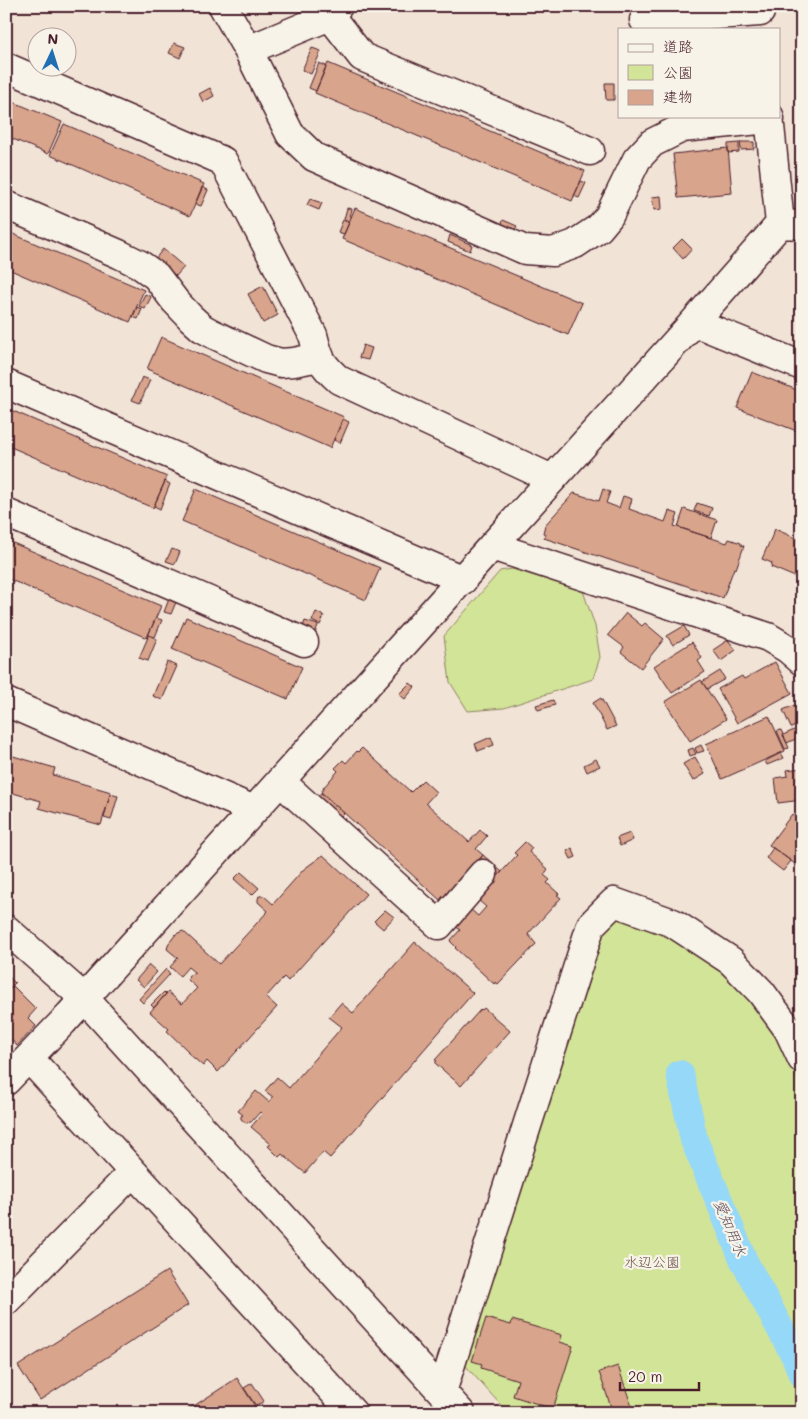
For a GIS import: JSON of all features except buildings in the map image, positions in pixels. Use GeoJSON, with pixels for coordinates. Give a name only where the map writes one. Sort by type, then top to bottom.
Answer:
{"type":"FeatureCollection","features":[{"type":"Feature","properties":{"kind":"street"},"geometry":{"type":"LineString","coordinates":[[6,1081],[30,1058],[694,322],[791,225],[769,118],[682,128],[652,143],[637,160],[609,216],[600,228],[576,244],[553,252],[524,250],[314,157],[290,134],[248,50],[223,6]]}},
{"type":"Feature","properties":{"kind":"street"},"geometry":{"type":"LineString","coordinates":[[248,50],[334,11],[362,57],[590,150]]}},
{"type":"Feature","properties":{"kind":"street"},"geometry":{"type":"LineString","coordinates":[[644,20],[760,16]]}},
{"type":"Feature","properties":{"kind":"street"},"geometry":{"type":"LineString","coordinates":[[6,66],[223,161],[313,335],[319,357],[327,369],[339,380],[552,479]]}},
{"type":"Feature","properties":{"kind":"street"},"geometry":{"type":"LineString","coordinates":[[6,205],[140,264],[156,276],[191,318],[202,328],[213,334],[266,359],[281,363],[319,357]]}},
{"type":"Feature","properties":{"kind":"street"},"geometry":{"type":"LineString","coordinates":[[694,322],[802,366]]}},
{"type":"Feature","properties":{"kind":"street"},"geometry":{"type":"LineString","coordinates":[[6,384],[463,580]]}},
{"type":"Feature","properties":{"kind":"street"},"geometry":{"type":"LineString","coordinates":[[6,513],[304,642]]}},
{"type":"Feature","properties":{"kind":"street"},"geometry":{"type":"LineString","coordinates":[[492,546],[768,637],[788,649],[802,661]]}},
{"type":"Feature","properties":{"kind":"street"},"geometry":{"type":"LineString","coordinates":[[6,702],[254,810]]}},
{"type":"Feature","properties":{"kind":"street"},"geometry":{"type":"LineString","coordinates":[[280,781],[439,925],[483,874]]}},
{"type":"Feature","properties":{"kind":"street"},"geometry":{"type":"LineString","coordinates":[[442,1392],[591,925],[614,902],[673,923],[731,961],[761,992],[788,1029],[802,1058]]}},
{"type":"Feature","properties":{"kind":"street"},"geometry":{"type":"LineString","coordinates":[[6,929],[84,998],[461,1413]]}},
{"type":"Feature","properties":{"kind":"street"},"geometry":{"type":"LineString","coordinates":[[30,1058],[353,1413]]}},
{"type":"Feature","properties":{"kind":"street"},"geometry":{"type":"LineString","coordinates":[[6,1301],[133,1172]]}},
{"type":"Feature","properties":{"kind":"green space"},"geometry":{"type":"Polygon","coordinates":[[[512,569],[583,591],[595,626],[600,657],[593,679],[504,708],[468,711],[450,682],[444,636],[500,571],[512,569]]]}},
{"type":"Feature","properties":{"kind":"green space","name":"水辺公園"},"geometry":{"type":"Polygon","coordinates":[[[618,917],[644,925],[695,950],[742,991],[767,1021],[802,1087],[802,1413],[508,1413],[464,1364],[600,929],[618,917]]]}},
{"type":"Feature","properties":{"kind":"waterway","name":"愛知用水"},"geometry":{"type":"LineString","coordinates":[[680,1074],[694,1140],[744,1261],[796,1358],[802,1374]]}}]}
